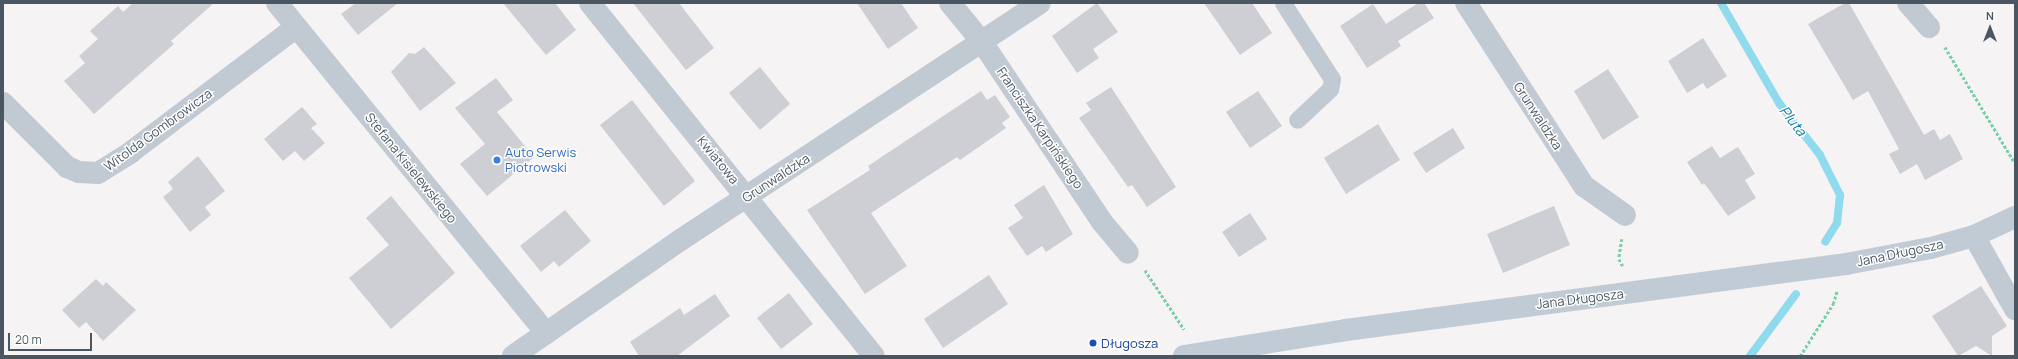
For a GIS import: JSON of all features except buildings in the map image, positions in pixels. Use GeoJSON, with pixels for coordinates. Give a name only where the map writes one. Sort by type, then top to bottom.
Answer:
{"type":"FeatureCollection","features":[{"type":"Feature","properties":{"kind":"street","name":"Stefana Kisielewskiego"},"geometry":{"type":"LineString","coordinates":[[277,3],[546,333]]}},
{"type":"Feature","properties":{"kind":"street","name":"Kwiatowa"},"geometry":{"type":"LineString","coordinates":[[590,3],[747,196],[874,356]]}},
{"type":"Feature","properties":{"kind":"street","name":"Franciszka Karpińskiego"},"geometry":{"type":"LineString","coordinates":[[950,3],[982,42],[1102,222],[1128,253]]}},
{"type":"Feature","properties":{"kind":"street","name":"Grunwaldzka"},"geometry":{"type":"LineString","coordinates":[[513,356],[747,196],[1040,3]]}},
{"type":"Feature","properties":{"kind":"street"},"geometry":{"type":"LineString","coordinates":[[1908,3],[1930,27]]}},
{"type":"Feature","properties":{"kind":"street","name":"Grunwaldzka"},"geometry":{"type":"LineString","coordinates":[[1470,5],[1584,186],[1625,215]]}},
{"type":"Feature","properties":{"kind":"street","name":"Witolda Gombrowicza"},"geometry":{"type":"LineString","coordinates":[[3,104],[67,167],[79,172],[98,173],[131,152],[296,27]]}},
{"type":"Feature","properties":{"kind":"street","name":"Jana Długosza"},"geometry":{"type":"LineString","coordinates":[[1192,355],[1346,330],[1846,264],[1931,248],[1974,236],[2015,217]]}},
{"type":"Feature","properties":{"kind":"street"},"geometry":{"type":"LineString","coordinates":[[1974,236],[2015,309]]}},
{"type":"Feature","properties":{"kind":"lane"},"geometry":{"type":"LineString","coordinates":[[1283,3],[1332,80],[1330,89],[1297,120]]}},
{"type":"Feature","properties":{"kind":"path"},"geometry":{"type":"LineString","coordinates":[[1930,27],[1955,59],[2015,163]]}},
{"type":"Feature","properties":{"kind":"path"},"geometry":{"type":"LineString","coordinates":[[1625,215],[1619,259],[1636,292]]}},
{"type":"Feature","properties":{"kind":"path"},"geometry":{"type":"LineString","coordinates":[[1128,253],[1148,273],[1192,355]]}},
{"type":"Feature","properties":{"kind":"path"},"geometry":{"type":"LineString","coordinates":[[1800,356],[1833,304],[1846,264]]}},
{"type":"Feature","properties":{"kind":"waterway","name":"Pluta"},"geometry":{"type":"LineString","coordinates":[[1721,3],[1779,103],[1820,155],[1840,195],[1837,223],[1825,242]]}},
{"type":"Feature","properties":{"kind":"waterway","name":"Pluta"},"geometry":{"type":"LineString","coordinates":[[1750,356],[1796,294]]}},
{"type":"Feature","properties":{"kind":"place","name":"Auto Serwis Piotrowski"},"geometry":{"type":"Point","coordinates":[497,160]}},
{"type":"Feature","properties":{"kind":"place","name":"Długosza"},"geometry":{"type":"Point","coordinates":[1093,343]}}]}
